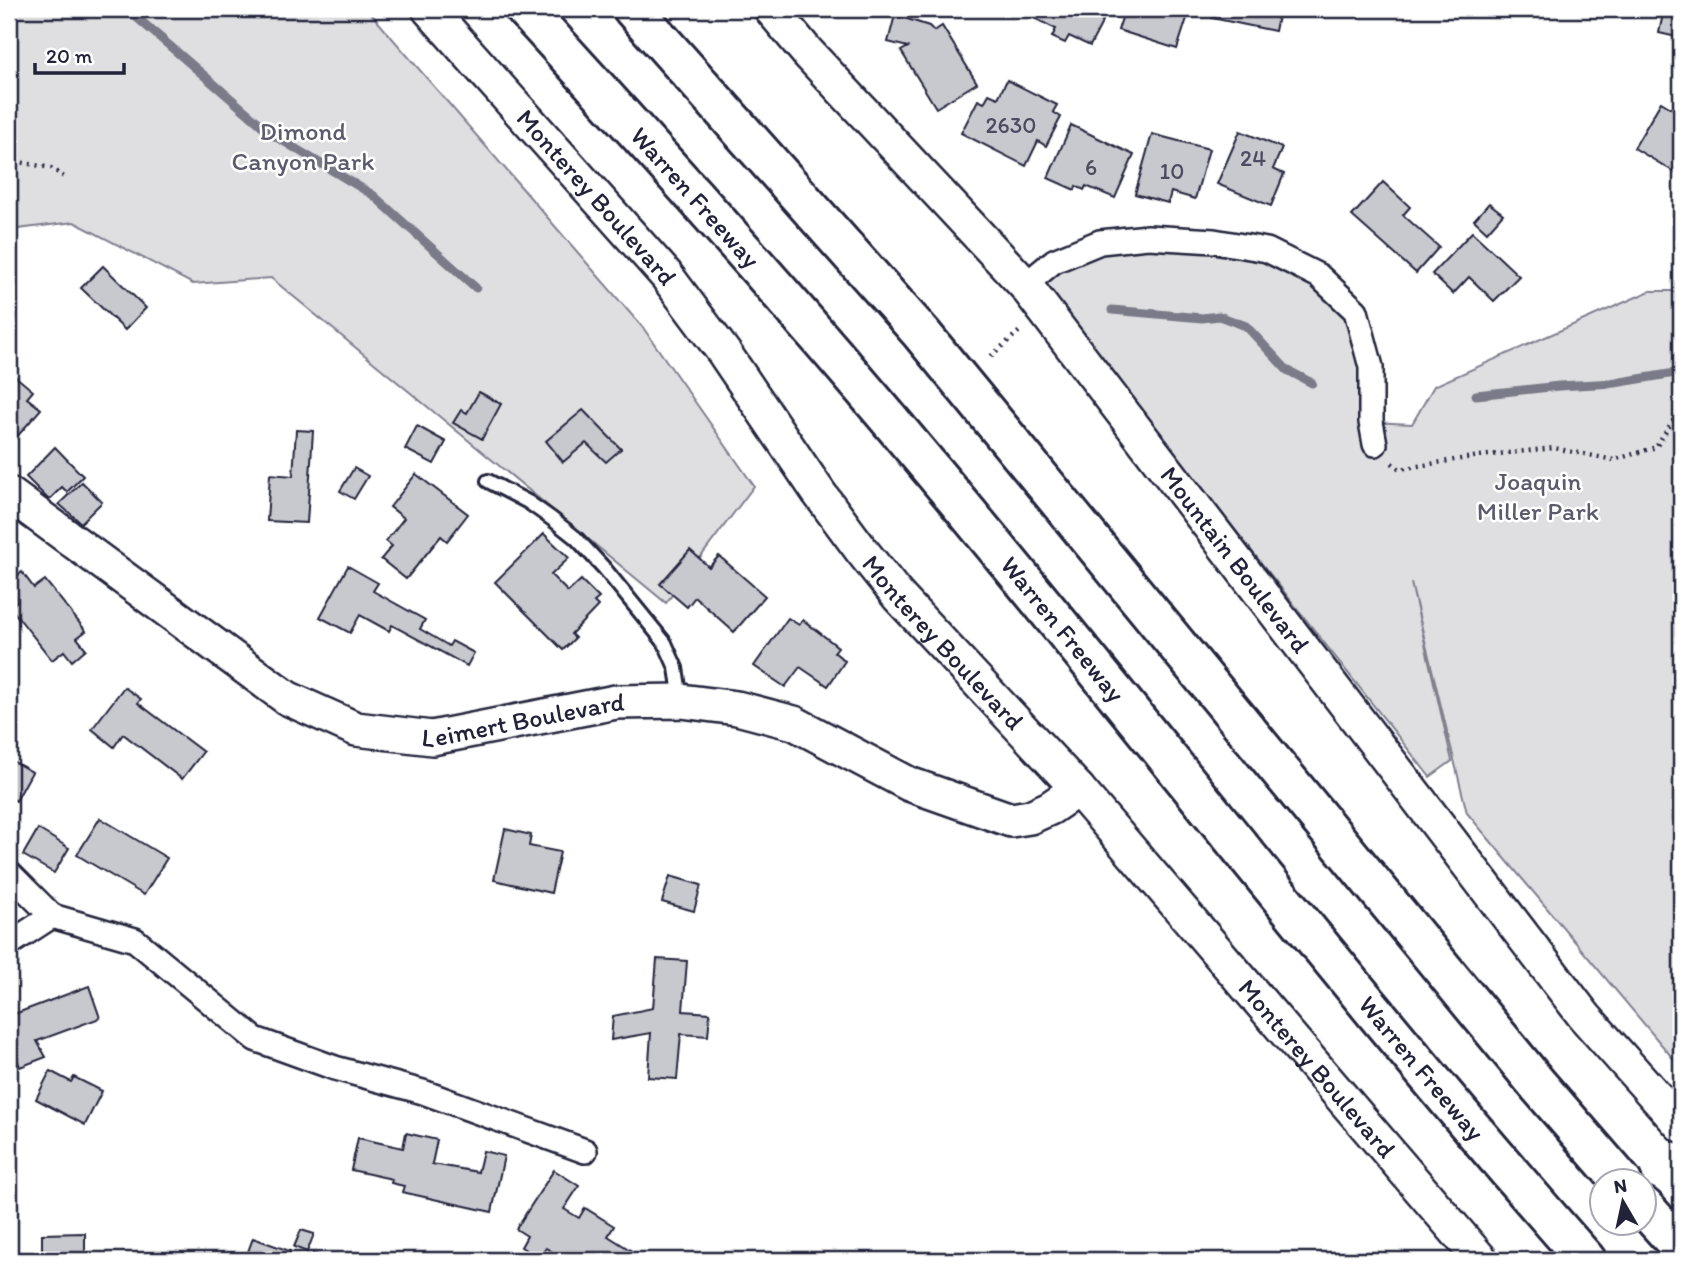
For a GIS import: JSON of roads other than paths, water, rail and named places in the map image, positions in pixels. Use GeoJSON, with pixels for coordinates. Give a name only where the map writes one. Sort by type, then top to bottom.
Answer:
{"type":"FeatureCollection","features":[{"type":"Feature","properties":{"kind":"highway","name":"Warren Freeway"},"geometry":{"type":"LineString","coordinates":[[526,9],[690,190],[860,385],[1477,1137],[1586,1260]]}},
{"type":"Feature","properties":{"kind":"highway"},"geometry":{"type":"LineString","coordinates":[[633,9],[929,344],[1538,1085],[1611,1168]]}},
{"type":"Feature","properties":{"kind":"highway"},"geometry":{"type":"LineString","coordinates":[[1658,1223],[1681,1248]]}},
{"type":"Feature","properties":{"kind":"street","name":"Monterey Boulevard"},"geometry":{"type":"LineString","coordinates":[[429,9],[666,275],[726,354],[819,494],[891,587],[1079,789],[1481,1260]]}},
{"type":"Feature","properties":{"kind":"street","name":"Mountain Boulevard"},"geometry":{"type":"LineString","coordinates":[[771,9],[807,52],[1034,297],[1585,1017],[1681,1125]]}},
{"type":"Feature","properties":{"kind":"street"},"geometry":{"type":"LineString","coordinates":[[1034,297],[1054,261],[1100,242],[1148,237],[1214,242],[1267,250],[1319,276],[1356,312],[1371,367],[1371,422],[1375,444]]}},
{"type":"Feature","properties":{"kind":"street","name":"Leimert Boulevard"},"geometry":{"type":"LineString","coordinates":[[9,494],[286,698],[356,729],[432,738],[616,702],[681,701],[737,708],[794,723],[909,784],[1010,820],[1030,817],[1050,808],[1079,789]]}},
{"type":"Feature","properties":{"kind":"street"},"geometry":{"type":"LineString","coordinates":[[9,873],[52,916],[135,940],[255,1040],[335,1068],[423,1092],[585,1151]]}},
{"type":"Feature","properties":{"kind":"street"},"geometry":{"type":"LineString","coordinates":[[9,944],[52,916]]}},
{"type":"Feature","properties":{"kind":"lane"},"geometry":{"type":"LineString","coordinates":[[488,481],[528,502],[552,519],[576,538],[604,568],[665,643],[676,668],[681,701]]}},
{"type":"Feature","properties":{"kind":"waterway"},"geometry":{"type":"LineString","coordinates":[[127,9],[273,135],[373,195],[476,288]]}},
{"type":"Feature","properties":{"kind":"waterway"},"geometry":{"type":"LineString","coordinates":[[1112,310],[1202,318],[1219,316],[1246,326],[1287,370],[1312,383]]}},
{"type":"Feature","properties":{"kind":"waterway"},"geometry":{"type":"LineString","coordinates":[[1476,395],[1615,383],[1681,372]]}},
{"type":"Feature","properties":{"kind":"park label","name":"Dimond Canyon Park"},"geometry":{"type":"Point","coordinates":[303,146]}},
{"type":"Feature","properties":{"kind":"park label","name":"Joaquin Miller Park"},"geometry":{"type":"Point","coordinates":[1538,496]}}]}
